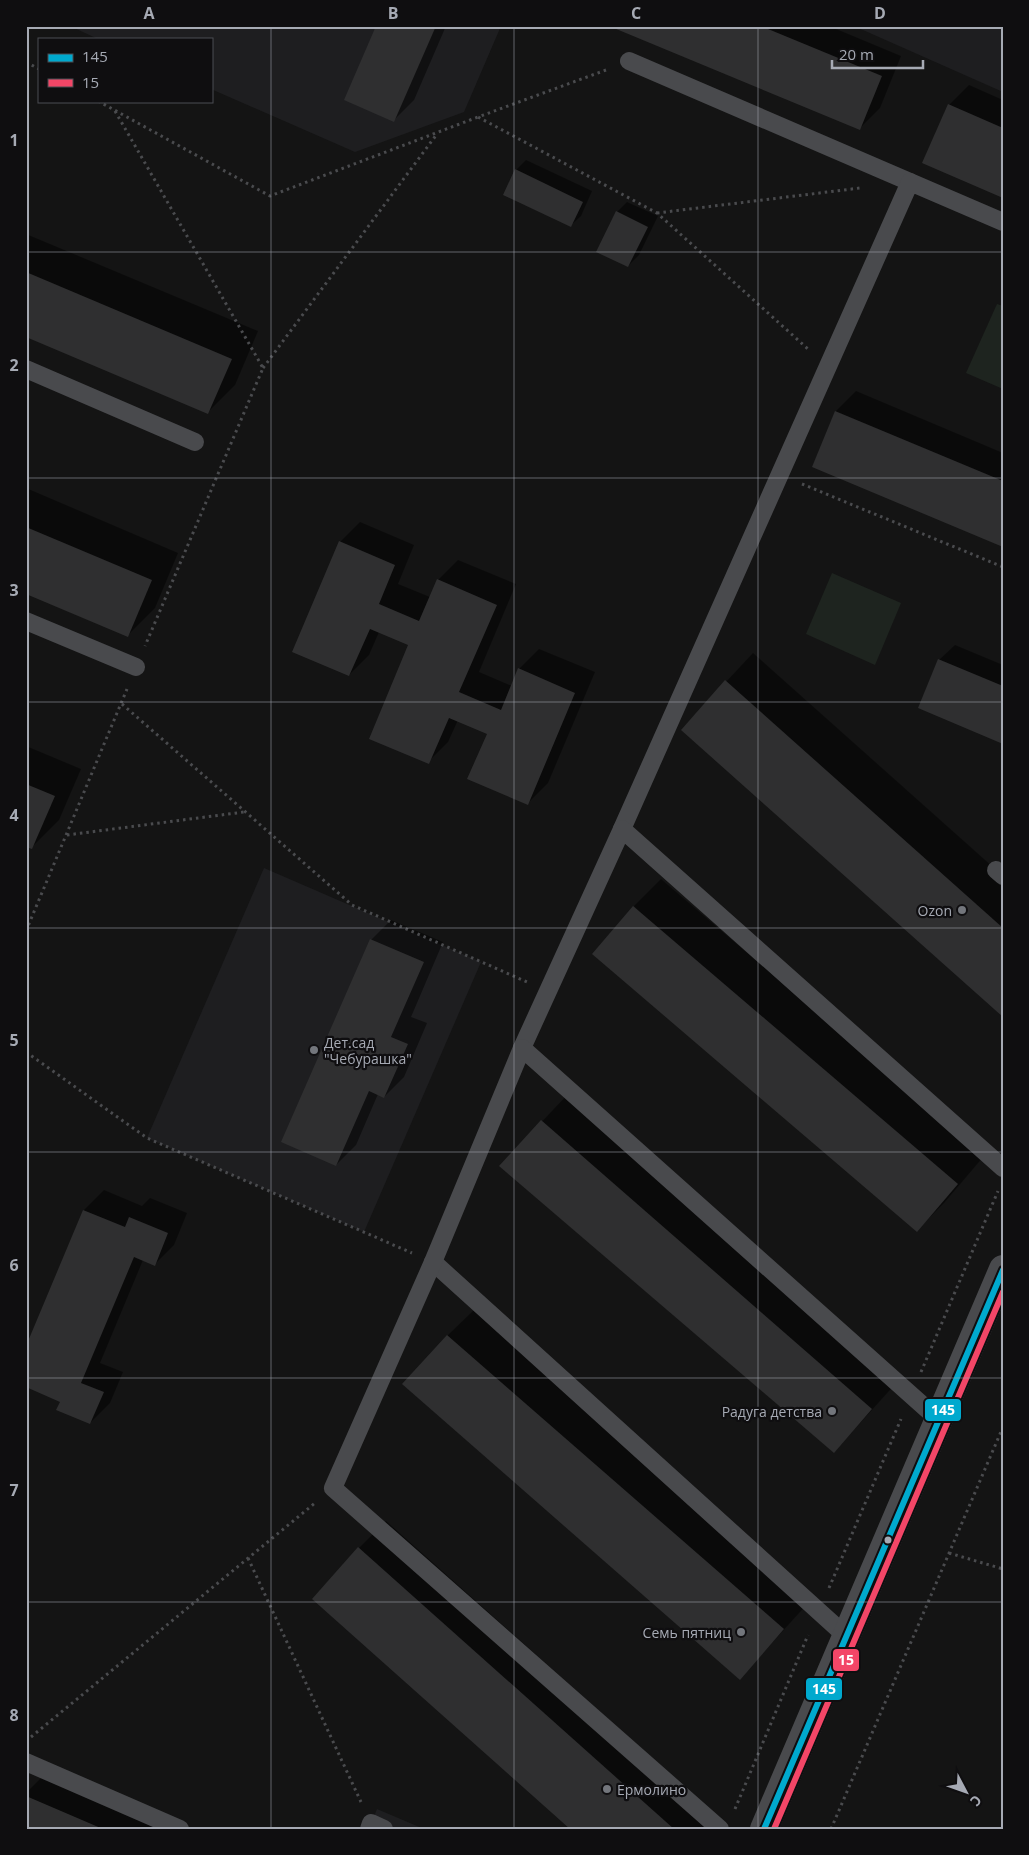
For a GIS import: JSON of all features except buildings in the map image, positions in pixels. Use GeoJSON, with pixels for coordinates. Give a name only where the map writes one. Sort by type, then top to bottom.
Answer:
{"type":"FeatureCollection","features":[{"type":"Feature","properties":{"kind":"street"},"geometry":{"type":"LineString","coordinates":[[764,1829],[845,1635],[1003,1269]]}},
{"type":"Feature","properties":{"kind":"lane"},"geometry":{"type":"LineString","coordinates":[[629,61],[1003,222]]}},
{"type":"Feature","properties":{"kind":"lane"},"geometry":{"type":"LineString","coordinates":[[720,1829],[333,1488],[433,1262],[522,1048],[910,182]]}},
{"type":"Feature","properties":{"kind":"lane"},"geometry":{"type":"LineString","coordinates":[[26,369],[196,442]]}},
{"type":"Feature","properties":{"kind":"lane"},"geometry":{"type":"LineString","coordinates":[[26,621],[136,667]]}},
{"type":"Feature","properties":{"kind":"lane"},"geometry":{"type":"LineString","coordinates":[[622,828],[1003,1168]]}},
{"type":"Feature","properties":{"kind":"lane"},"geometry":{"type":"LineString","coordinates":[[522,1048],[938,1419]]}},
{"type":"Feature","properties":{"kind":"lane"},"geometry":{"type":"LineString","coordinates":[[433,1262],[845,1635]]}},
{"type":"Feature","properties":{"kind":"lane"},"geometry":{"type":"LineString","coordinates":[[26,1762],[180,1829]]}},
{"type":"Feature","properties":{"kind":"path"},"geometry":{"type":"LineString","coordinates":[[100,102],[270,196],[629,61]]}},
{"type":"Feature","properties":{"kind":"path"},"geometry":{"type":"LineString","coordinates":[[26,62],[38,68]]}},
{"type":"Feature","properties":{"kind":"path"},"geometry":{"type":"LineString","coordinates":[[115,111],[263,368]]}},
{"type":"Feature","properties":{"kind":"path"},"geometry":{"type":"LineString","coordinates":[[478,117],[657,213],[828,366]]}},
{"type":"Feature","properties":{"kind":"path"},"geometry":{"type":"LineString","coordinates":[[26,931],[263,368],[438,132]]}},
{"type":"Feature","properties":{"kind":"path"},"geometry":{"type":"LineString","coordinates":[[657,213],[861,188]]}},
{"type":"Feature","properties":{"kind":"path"},"geometry":{"type":"LineString","coordinates":[[779,474],[1003,567]]}},
{"type":"Feature","properties":{"kind":"path"},"geometry":{"type":"LineString","coordinates":[[122,704],[352,906],[548,992]]}},
{"type":"Feature","properties":{"kind":"path"},"geometry":{"type":"LineString","coordinates":[[67,835],[245,812]]}},
{"type":"Feature","properties":{"kind":"path"},"geometry":{"type":"LineString","coordinates":[[26,1052],[147,1138],[411,1253]]}},
{"type":"Feature","properties":{"kind":"path"},"geometry":{"type":"LineString","coordinates":[[734,1811],[999,1188]]}},
{"type":"Feature","properties":{"kind":"path"},"geometry":{"type":"LineString","coordinates":[[831,1829],[1003,1427]]}},
{"type":"Feature","properties":{"kind":"path"},"geometry":{"type":"LineString","coordinates":[[26,1741],[333,1488]]}},
{"type":"Feature","properties":{"kind":"path"},"geometry":{"type":"LineString","coordinates":[[949,1553],[1003,1569]]}},
{"type":"Feature","properties":{"kind":"path"},"geometry":{"type":"LineString","coordinates":[[248,1558],[375,1827]]}},
{"type":"Feature","properties":{"kind":"shaded area"},"geometry":{"type":"Polygon","coordinates":[[[70,26],[501,26],[464,112],[355,152],[212,89],[212,38],[96,38],[70,26]]]}},
{"type":"Feature","properties":{"kind":"shaded area"},"geometry":{"type":"Polygon","coordinates":[[[854,26],[1003,26],[1003,92],[854,26]]]}},
{"type":"Feature","properties":{"kind":"shaded area"},"geometry":{"type":"Polygon","coordinates":[[[997,304],[1003,306],[1003,389],[966,373],[997,304]]]}},
{"type":"Feature","properties":{"kind":"shaded area"},"geometry":{"type":"Polygon","coordinates":[[[832,573],[901,603],[875,665],[806,634],[832,573]]]}},
{"type":"Feature","properties":{"kind":"shaded area","name":"Дет.сад \"Чебурашка\""},"geometry":{"type":"Polygon","coordinates":[[[264,868],[481,962],[364,1232],[147,1138],[264,868]]]}},
{"type":"Feature","properties":{"kind":"shaded area"},"geometry":{"type":"Polygon","coordinates":[[[377,1809],[424,1829],[369,1829],[377,1809]]]}},
{"type":"Feature","properties":{"kind":"transit line","name":"145"},"geometry":{"type":"LineString","coordinates":[[764,1829],[1003,1270]]}},
{"type":"Feature","properties":{"kind":"transit line","name":"15"},"geometry":{"type":"LineString","coordinates":[[774,1829],[1003,1292]]}},
{"type":"Feature","properties":{"kind":"place","name":"Ozon"},"geometry":{"type":"Point","coordinates":[962,910]}},
{"type":"Feature","properties":{"kind":"place","name":"Дет.сад \"Чебурашка\""},"geometry":{"type":"Point","coordinates":[314,1050]}},
{"type":"Feature","properties":{"kind":"place","name":"Радуга детства"},"geometry":{"type":"Point","coordinates":[832,1411]}},
{"type":"Feature","properties":{"kind":"place","name":"Семь пятниц"},"geometry":{"type":"Point","coordinates":[741,1632]}},
{"type":"Feature","properties":{"kind":"place","name":"Ермолино"},"geometry":{"type":"Point","coordinates":[607,1789]}}]}
